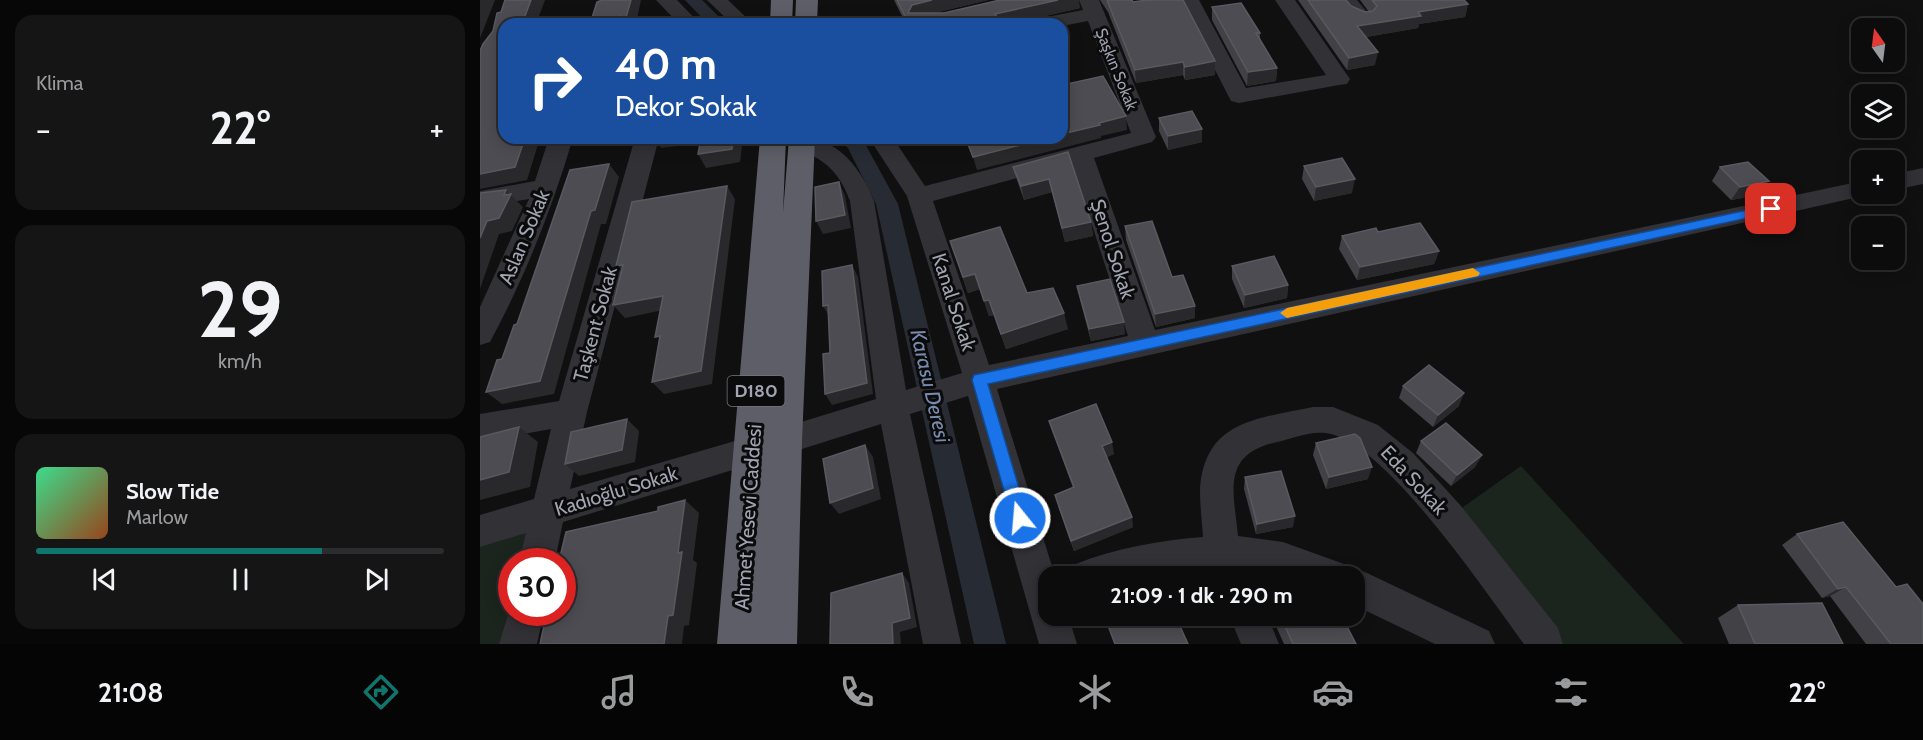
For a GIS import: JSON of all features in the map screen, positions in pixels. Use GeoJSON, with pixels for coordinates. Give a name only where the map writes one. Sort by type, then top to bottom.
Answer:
{"type":"FeatureCollection","features":[{"type":"Feature","properties":{"kind":"highway"},"geometry":{"type":"LineString","coordinates":[[781,18],[782,0]]}},
{"type":"Feature","properties":{"kind":"highway"},"geometry":{"type":"LineString","coordinates":[[806,18],[807,0]]}},
{"type":"Feature","properties":{"kind":"highway","name":"Ahmet Yesevi Caddesi"},"geometry":{"type":"LineString","coordinates":[[740,644],[768,446],[792,144]]}},
{"type":"Feature","properties":{"kind":"highway","name":"Ahmet Yesevi Caddesi"},"geometry":{"type":"LineString","coordinates":[[768,446],[776,644]]}},
{"type":"Feature","properties":{"kind":"street"},"geometry":{"type":"LineString","coordinates":[[666,0],[677,18]]}},
{"type":"Feature","properties":{"kind":"street"},"geometry":{"type":"LineString","coordinates":[[717,0],[736,18]]}},
{"type":"Feature","properties":{"kind":"street"},"geometry":{"type":"LineString","coordinates":[[1189,0],[1239,96],[1339,79],[1285,0]]}},
{"type":"Feature","properties":{"kind":"street"},"geometry":{"type":"LineString","coordinates":[[1347,0],[1362,18]]}},
{"type":"Feature","properties":{"kind":"street"},"geometry":{"type":"LineString","coordinates":[[1057,18],[1092,7]]}},
{"type":"Feature","properties":{"kind":"street","name":"Şaşkın Sokak"},"geometry":{"type":"LineString","coordinates":[[1081,154],[1144,137],[1092,7]]}},
{"type":"Feature","properties":{"kind":"street"},"geometry":{"type":"LineString","coordinates":[[1097,83],[1120,77]]}},
{"type":"Feature","properties":{"kind":"street","name":"Aslan Sokak"},"geometry":{"type":"LineString","coordinates":[[480,334],[555,180],[560,144]]}},
{"type":"Feature","properties":{"kind":"street"},"geometry":{"type":"LineString","coordinates":[[803,144],[824,152],[842,164],[852,178],[862,201],[893,407],[942,644]]}},
{"type":"Feature","properties":{"kind":"street","name":"Kanal Sokak"},"geometry":{"type":"LineString","coordinates":[[885,144],[919,196],[1038,571]]}},
{"type":"Feature","properties":{"kind":"street"},"geometry":{"type":"LineString","coordinates":[[919,196],[1081,154]]}},
{"type":"Feature","properties":{"kind":"street","name":"Şenol Sokak"},"geometry":{"type":"LineString","coordinates":[[1081,154],[1144,344]]}},
{"type":"Feature","properties":{"kind":"street","name":"Taşkent Sokak"},"geometry":{"type":"LineString","coordinates":[[540,548],[634,156]]}},
{"type":"Feature","properties":{"kind":"street"},"geometry":{"type":"LineString","coordinates":[[1905,180],[1923,176]]}},
{"type":"Feature","properties":{"kind":"street"},"geometry":{"type":"LineString","coordinates":[[480,199],[555,180]]}},
{"type":"Feature","properties":{"kind":"street","name":"Kadıoğlu Sokak"},"geometry":{"type":"LineString","coordinates":[[480,531],[768,446],[979,380],[1851,191]]}},
{"type":"Feature","properties":{"kind":"street"},"geometry":{"type":"LineString","coordinates":[[480,428],[572,412]]}},
{"type":"Feature","properties":{"kind":"street","name":"Eda Sokak"},"geometry":{"type":"LineString","coordinates":[[1227,564],[1217,491],[1224,455],[1237,443],[1254,434],[1313,420],[1333,420],[1367,435],[1401,463],[1449,517],[1545,641],[1544,644]]}},
{"type":"Feature","properties":{"kind":"street"},"geometry":{"type":"LineString","coordinates":[[1135,566],[1163,560],[1227,564],[1266,555],[1306,566]]}},
{"type":"Feature","properties":{"kind":"street"},"geometry":{"type":"LineString","coordinates":[[1365,591],[1476,644]]}},
{"type":"Feature","properties":{"kind":"street"},"geometry":{"type":"LineString","coordinates":[[518,644],[522,626]]}},
{"type":"Feature","properties":{"kind":"street","name":"Kanal Sokak"},"geometry":{"type":"LineString","coordinates":[[1054,626],[1058,644]]}},
{"type":"Feature","properties":{"kind":"street"},"geometry":{"type":"LineString","coordinates":[[1253,626],[1260,644]]}},
{"type":"Feature","properties":{"kind":"shaded area"},"geometry":{"type":"Polygon","coordinates":[[[1521,466],[1684,644],[1544,644],[1449,517],[1521,466]]]}},
{"type":"Feature","properties":{"kind":"shaded area"},"geometry":{"type":"Polygon","coordinates":[[[548,511],[540,548],[498,548],[498,626],[515,626],[518,644],[480,644],[480,531],[548,511]]]}},
{"type":"Feature","properties":{"kind":"building"},"geometry":{"type":"Polygon","coordinates":[[[505,0],[531,0],[524,18],[498,18],[498,144],[523,144],[515,167],[480,174],[480,51],[493,31],[497,13],[501,12],[505,0]]]}},
{"type":"Feature","properties":{"kind":"building"},"geometry":{"type":"Polygon","coordinates":[[[631,0],[626,18],[621,16],[621,18],[592,18],[597,2],[631,0]]]}},
{"type":"Feature","properties":{"kind":"building"},"geometry":{"type":"Polygon","coordinates":[[[897,0],[932,0],[912,5],[908,13],[944,13],[1000,0],[1058,0],[995,14],[997,18],[906,18],[897,0]]]}},
{"type":"Feature","properties":{"kind":"building"},"geometry":{"type":"Polygon","coordinates":[[[1107,0],[1132,0],[1133,2],[1183,0],[1215,61],[1185,67],[1183,62],[1135,70],[1107,0]]]}},
{"type":"Feature","properties":{"kind":"building"},"geometry":{"type":"Polygon","coordinates":[[[1308,0],[1346,0],[1351,6],[1365,12],[1373,11],[1377,6],[1372,0],[1464,0],[1468,4],[1418,12],[1421,16],[1357,26],[1378,52],[1349,58],[1308,0]]]}},
{"type":"Feature","properties":{"kind":"building"},"geometry":{"type":"Polygon","coordinates":[[[1241,3],[1260,33],[1256,33],[1277,68],[1248,72],[1212,7],[1241,3]]]}},
{"type":"Feature","properties":{"kind":"building"},"geometry":{"type":"Polygon","coordinates":[[[1103,76],[1126,116],[1068,133],[1068,84],[1103,76]]]}},
{"type":"Feature","properties":{"kind":"building"},"geometry":{"type":"Polygon","coordinates":[[[1192,111],[1202,129],[1168,136],[1159,118],[1192,111]]]}},
{"type":"Feature","properties":{"kind":"building"},"geometry":{"type":"Polygon","coordinates":[[[700,144],[732,144],[732,149],[698,154],[700,144]]]}},
{"type":"Feature","properties":{"kind":"building"},"geometry":{"type":"Polygon","coordinates":[[[968,144],[1024,144],[973,157],[968,144]]]}},
{"type":"Feature","properties":{"kind":"building"},"geometry":{"type":"Polygon","coordinates":[[[1068,152],[1091,222],[1062,228],[1049,179],[1021,186],[1013,167],[1068,152]]]}},
{"type":"Feature","properties":{"kind":"building"},"geometry":{"type":"Polygon","coordinates":[[[1342,158],[1355,179],[1316,187],[1304,166],[1342,158]]]}},
{"type":"Feature","properties":{"kind":"building"},"geometry":{"type":"Polygon","coordinates":[[[1748,162],[1769,181],[1740,187],[1720,167],[1748,162]]]}},
{"type":"Feature","properties":{"kind":"building"},"geometry":{"type":"Polygon","coordinates":[[[609,164],[595,210],[591,211],[540,381],[486,392],[497,360],[502,359],[514,325],[517,324],[570,170],[609,164]]]}},
{"type":"Feature","properties":{"kind":"building"},"geometry":{"type":"Polygon","coordinates":[[[839,182],[845,215],[816,221],[815,187],[839,182]]]}},
{"type":"Feature","properties":{"kind":"building"},"geometry":{"type":"Polygon","coordinates":[[[727,186],[701,371],[652,382],[660,336],[655,337],[663,296],[613,305],[623,265],[616,266],[632,202],[727,186]]]}},
{"type":"Feature","properties":{"kind":"building"},"geometry":{"type":"Polygon","coordinates":[[[506,190],[504,195],[511,194],[499,218],[487,221],[480,238],[480,193],[506,190]]]}},
{"type":"Feature","properties":{"kind":"building"},"geometry":{"type":"Polygon","coordinates":[[[1152,221],[1172,277],[1183,275],[1195,306],[1155,314],[1125,226],[1152,221]]]}},
{"type":"Feature","properties":{"kind":"building"},"geometry":{"type":"Polygon","coordinates":[[[1420,223],[1439,251],[1360,267],[1342,236],[1376,228],[1378,232],[1420,223]]]}},
{"type":"Feature","properties":{"kind":"building"},"geometry":{"type":"Polygon","coordinates":[[[1000,227],[1027,293],[1053,288],[1064,313],[1001,334],[989,300],[984,301],[975,274],[963,277],[950,241],[1000,227]]]}},
{"type":"Feature","properties":{"kind":"building"},"geometry":{"type":"Polygon","coordinates":[[[1274,256],[1288,285],[1245,295],[1232,266],[1274,256]]]}},
{"type":"Feature","properties":{"kind":"building"},"geometry":{"type":"Polygon","coordinates":[[[852,265],[867,383],[825,394],[823,354],[830,353],[828,305],[823,306],[822,271],[852,265]]]}},
{"type":"Feature","properties":{"kind":"building"},"geometry":{"type":"Polygon","coordinates":[[[1110,279],[1124,322],[1089,329],[1077,286],[1110,279]]]}},
{"type":"Feature","properties":{"kind":"building"},"geometry":{"type":"Polygon","coordinates":[[[1429,365],[1464,393],[1438,415],[1403,386],[1429,365]]]}},
{"type":"Feature","properties":{"kind":"building"},"geometry":{"type":"Polygon","coordinates":[[[1096,404],[1112,442],[1102,446],[1132,517],[1071,541],[1055,495],[1074,487],[1049,421],[1096,404]]]}},
{"type":"Feature","properties":{"kind":"building"},"geometry":{"type":"Polygon","coordinates":[[[627,419],[622,450],[565,464],[571,432],[627,419]]]}},
{"type":"Feature","properties":{"kind":"building"},"geometry":{"type":"Polygon","coordinates":[[[1446,423],[1482,455],[1457,475],[1421,441],[1446,423]]]}},
{"type":"Feature","properties":{"kind":"building"},"geometry":{"type":"Polygon","coordinates":[[[519,427],[509,472],[480,480],[480,437],[519,427]]]}},
{"type":"Feature","properties":{"kind":"building"},"geometry":{"type":"Polygon","coordinates":[[[1355,434],[1360,438],[1372,467],[1329,477],[1316,443],[1355,434]]]}},
{"type":"Feature","properties":{"kind":"building"},"geometry":{"type":"Polygon","coordinates":[[[865,445],[873,488],[830,503],[823,459],[865,445]]]}},
{"type":"Feature","properties":{"kind":"building"},"geometry":{"type":"Polygon","coordinates":[[[1281,471],[1295,516],[1257,524],[1245,477],[1281,471]]]}},
{"type":"Feature","properties":{"kind":"building"},"geometry":{"type":"Polygon","coordinates":[[[685,500],[678,553],[682,552],[673,615],[668,616],[664,644],[540,644],[544,626],[576,626],[576,548],[562,548],[566,532],[658,511],[658,507],[685,500]]]}},
{"type":"Feature","properties":{"kind":"building"},"geometry":{"type":"Polygon","coordinates":[[[1843,522],[1896,587],[1907,584],[1923,604],[1923,644],[1891,644],[1846,587],[1838,589],[1797,534],[1843,522]]]}},
{"type":"Feature","properties":{"kind":"building"},"geometry":{"type":"Polygon","coordinates":[[[902,573],[910,618],[892,623],[893,644],[830,644],[831,593],[902,573]]]}},
{"type":"Feature","properties":{"kind":"building"},"geometry":{"type":"Polygon","coordinates":[[[1822,603],[1843,644],[1755,644],[1738,605],[1822,603]]]}},
{"type":"Feature","properties":{"kind":"building"},"geometry":{"type":"Polygon","coordinates":[[[1108,626],[1180,626],[1188,644],[1115,644],[1108,626]]]}},
{"type":"Feature","properties":{"kind":"building"},"geometry":{"type":"Polygon","coordinates":[[[1285,626],[1347,626],[1356,644],[1293,644],[1285,626]]]}},
{"type":"Feature","properties":{"kind":"waterway","name":"Karasu Deresi"},"geometry":{"type":"LineString","coordinates":[[693,0],[712,18]]}},
{"type":"Feature","properties":{"kind":"waterway","name":"Karasu Deresi"},"geometry":{"type":"LineString","coordinates":[[856,144],[887,204],[990,644]]}},
{"type":"Feature","properties":{"kind":"slow traffic"},"geometry":{"type":"LineString","coordinates":[[1287,313],[1473,273]]}},
{"type":"Feature","properties":{"kind":"route"},"geometry":{"type":"LineString","coordinates":[[1020,518],[979,380],[1771,209]]}}]}
